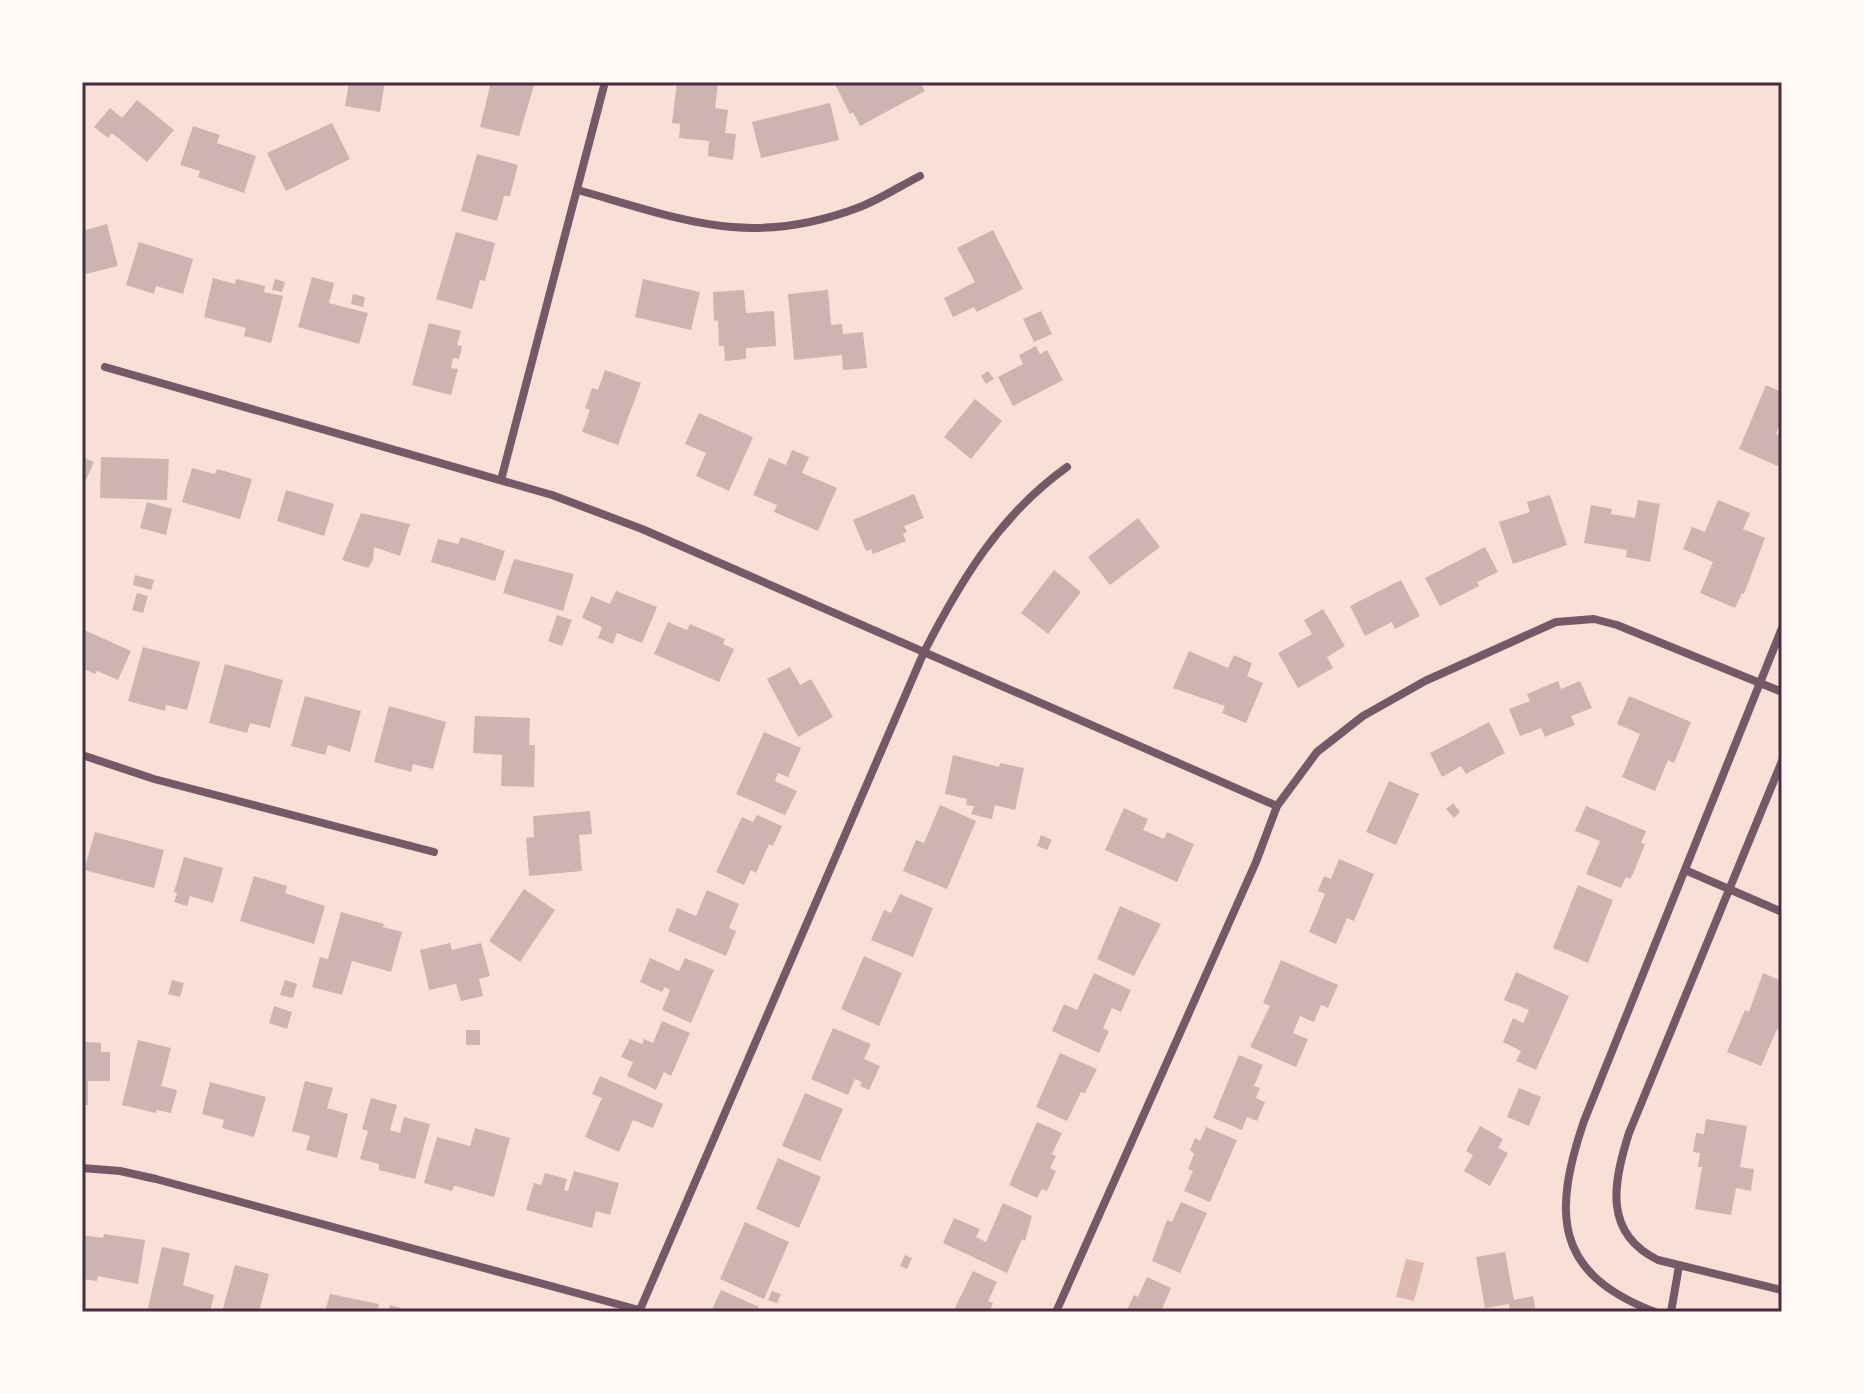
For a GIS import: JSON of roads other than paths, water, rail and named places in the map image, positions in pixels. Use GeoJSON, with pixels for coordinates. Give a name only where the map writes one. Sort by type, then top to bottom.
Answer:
{"type":"FeatureCollection","features":[{"type":"Feature","properties":{"kind":"street"},"geometry":{"type":"LineString","coordinates":[[501,480],[605,82]]}},
{"type":"Feature","properties":{"kind":"street"},"geometry":{"type":"LineString","coordinates":[[578,190],[700,225],[771,229],[807,224],[862,206],[920,176]]}},
{"type":"Feature","properties":{"kind":"street"},"geometry":{"type":"LineString","coordinates":[[105,367],[552,495],[642,529],[1277,806]]}},
{"type":"Feature","properties":{"kind":"street"},"geometry":{"type":"LineString","coordinates":[[82,1168],[120,1171],[156,1179],[639,1311],[924,652],[953,596],[987,544],[1040,487],[1067,467]]}},
{"type":"Feature","properties":{"kind":"street"},"geometry":{"type":"LineString","coordinates":[[1056,1312],[1256,862],[1277,806],[1317,752],[1363,716],[1425,681],[1556,622],[1594,619],[1617,625],[1782,692]]}},
{"type":"Feature","properties":{"kind":"street"},"geometry":{"type":"LineString","coordinates":[[1655,1312],[1607,1289],[1585,1268],[1574,1250],[1568,1229],[1564,1209],[1565,1188],[1584,1121],[1782,628]]}},
{"type":"Feature","properties":{"kind":"street"},"geometry":{"type":"LineString","coordinates":[[82,755],[154,779],[434,852]]}},
{"type":"Feature","properties":{"kind":"street"},"geometry":{"type":"LineString","coordinates":[[1782,761],[1634,1118],[1620,1159],[1616,1211],[1629,1240],[1643,1253],[1679,1266],[1782,1290]]}},
{"type":"Feature","properties":{"kind":"street"},"geometry":{"type":"LineString","coordinates":[[1685,870],[1782,912]]}},
{"type":"Feature","properties":{"kind":"street"},"geometry":{"type":"LineString","coordinates":[[1671,1312],[1679,1266]]}}]}
